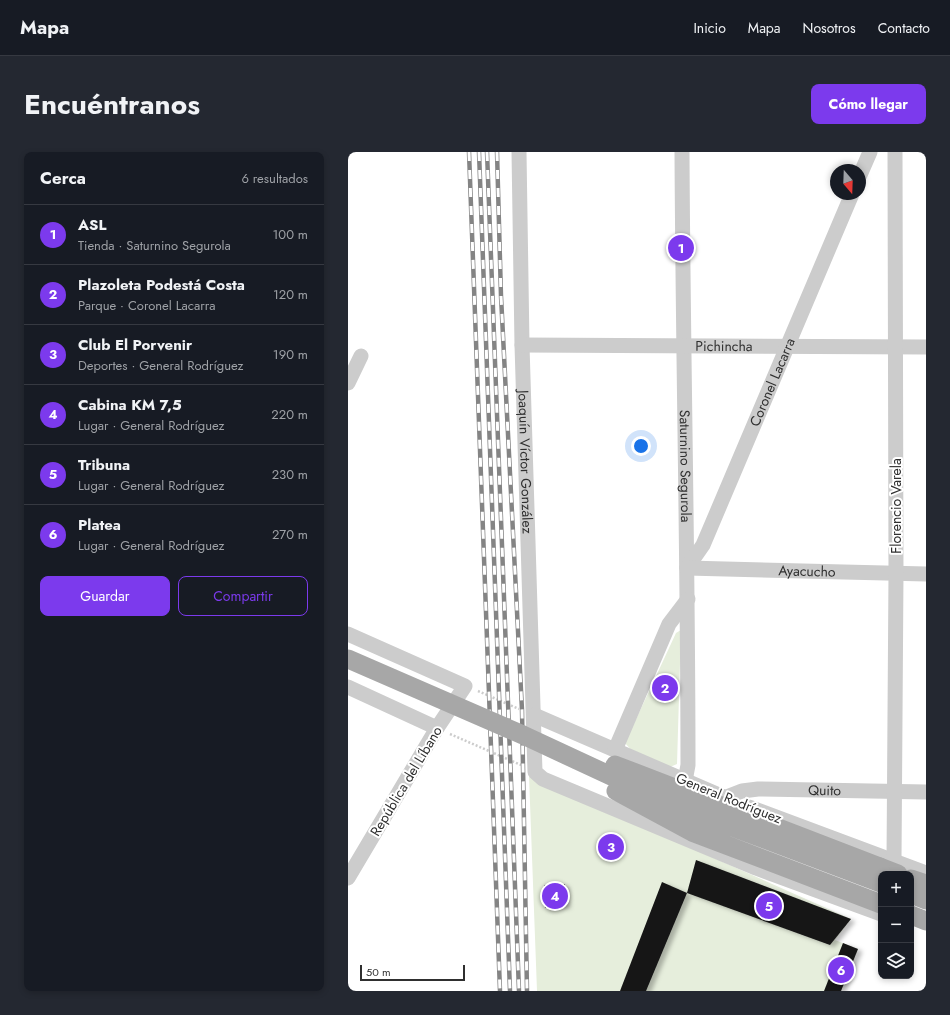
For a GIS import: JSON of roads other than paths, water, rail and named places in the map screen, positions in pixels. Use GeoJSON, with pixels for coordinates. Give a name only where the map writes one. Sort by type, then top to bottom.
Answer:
{"type":"FeatureCollection","features":[{"type":"Feature","properties":{"kind":"main road"},"geometry":{"type":"LineString","coordinates":[[348,659],[524,736],[669,803],[888,871]]}},
{"type":"Feature","properties":{"kind":"main road"},"geometry":{"type":"LineString","coordinates":[[524,736],[572,767],[692,832],[878,903]]}},
{"type":"Feature","properties":{"kind":"main road"},"geometry":{"type":"LineString","coordinates":[[914,880],[926,884]]}},
{"type":"Feature","properties":{"kind":"main road"},"geometry":{"type":"LineString","coordinates":[[914,895],[926,900]]}},
{"type":"Feature","properties":{"kind":"main road"},"geometry":{"type":"LineString","coordinates":[[914,916],[926,921]]}},
{"type":"Feature","properties":{"kind":"street","name":"Joaquín Víctor González"},"geometry":{"type":"LineString","coordinates":[[519,152],[529,769],[543,779],[756,868],[878,913]]}},
{"type":"Feature","properties":{"kind":"street","name":"Saturnino Segurola"},"geometry":{"type":"LineString","coordinates":[[682,152],[683,346],[688,599],[688,765],[685,781]]}},
{"type":"Feature","properties":{"kind":"street"},"geometry":{"type":"LineString","coordinates":[[865,164],[870,152]]}},
{"type":"Feature","properties":{"kind":"street","name":"Florencio Varela"},"geometry":{"type":"LineString","coordinates":[[888,871],[894,792],[896,573],[894,152]]}},
{"type":"Feature","properties":{"kind":"street","name":"Coronel Lacarra"},"geometry":{"type":"LineString","coordinates":[[687,568],[703,545],[849,200]]}},
{"type":"Feature","properties":{"kind":"street","name":"Pichincha"},"geometry":{"type":"LineString","coordinates":[[522,345],[789,345],[926,347]]}},
{"type":"Feature","properties":{"kind":"street"},"geometry":{"type":"LineString","coordinates":[[348,383],[361,356]]}},
{"type":"Feature","properties":{"kind":"street","name":"Ayacucho"},"geometry":{"type":"LineString","coordinates":[[687,568],[926,574]]}},
{"type":"Feature","properties":{"kind":"street"},"geometry":{"type":"LineString","coordinates":[[615,750],[669,624],[688,599]]}},
{"type":"Feature","properties":{"kind":"street","name":"República del Líbano"},"geometry":{"type":"LineString","coordinates":[[348,634],[465,686],[437,728],[348,878]]}},
{"type":"Feature","properties":{"kind":"street"},"geometry":{"type":"LineString","coordinates":[[348,687],[437,728]]}},
{"type":"Feature","properties":{"kind":"street","name":"General Rodríguez"},"geometry":{"type":"LineString","coordinates":[[528,712],[888,871]]}},
{"type":"Feature","properties":{"kind":"street","name":"Quito"},"geometry":{"type":"LineString","coordinates":[[724,798],[742,791],[758,789],[926,792]]}},
{"type":"Feature","properties":{"kind":"street","name":"General Rodríguez"},"geometry":{"type":"LineString","coordinates":[[914,872],[926,873]]}},
{"type":"Feature","properties":{"kind":"street"},"geometry":{"type":"LineString","coordinates":[[914,926],[926,930]]}},
{"type":"Feature","properties":{"kind":"railway"},"geometry":{"type":"LineString","coordinates":[[469,152],[500,991]]}},
{"type":"Feature","properties":{"kind":"railway"},"geometry":{"type":"LineString","coordinates":[[479,152],[510,991]]}},
{"type":"Feature","properties":{"kind":"railway"},"geometry":{"type":"LineString","coordinates":[[487,152],[519,991]]}},
{"type":"Feature","properties":{"kind":"railway"},"geometry":{"type":"LineString","coordinates":[[497,152],[501,296],[522,710],[527,991]]}},
{"type":"Feature","properties":{"kind":"place","name":"ASL"},"geometry":{"type":"Point","coordinates":[681,248]}},
{"type":"Feature","properties":{"kind":"place","name":"Plazoleta Podestá Costa"},"geometry":{"type":"Point","coordinates":[665,688]}},
{"type":"Feature","properties":{"kind":"place","name":"Club El Porvenir"},"geometry":{"type":"Point","coordinates":[611,847]}},
{"type":"Feature","properties":{"kind":"place","name":"Cabina KM 7,5"},"geometry":{"type":"Point","coordinates":[555,896]}},
{"type":"Feature","properties":{"kind":"place","name":"Tribuna"},"geometry":{"type":"Point","coordinates":[769,906]}},
{"type":"Feature","properties":{"kind":"place","name":"Platea"},"geometry":{"type":"Point","coordinates":[841,970]}}]}
